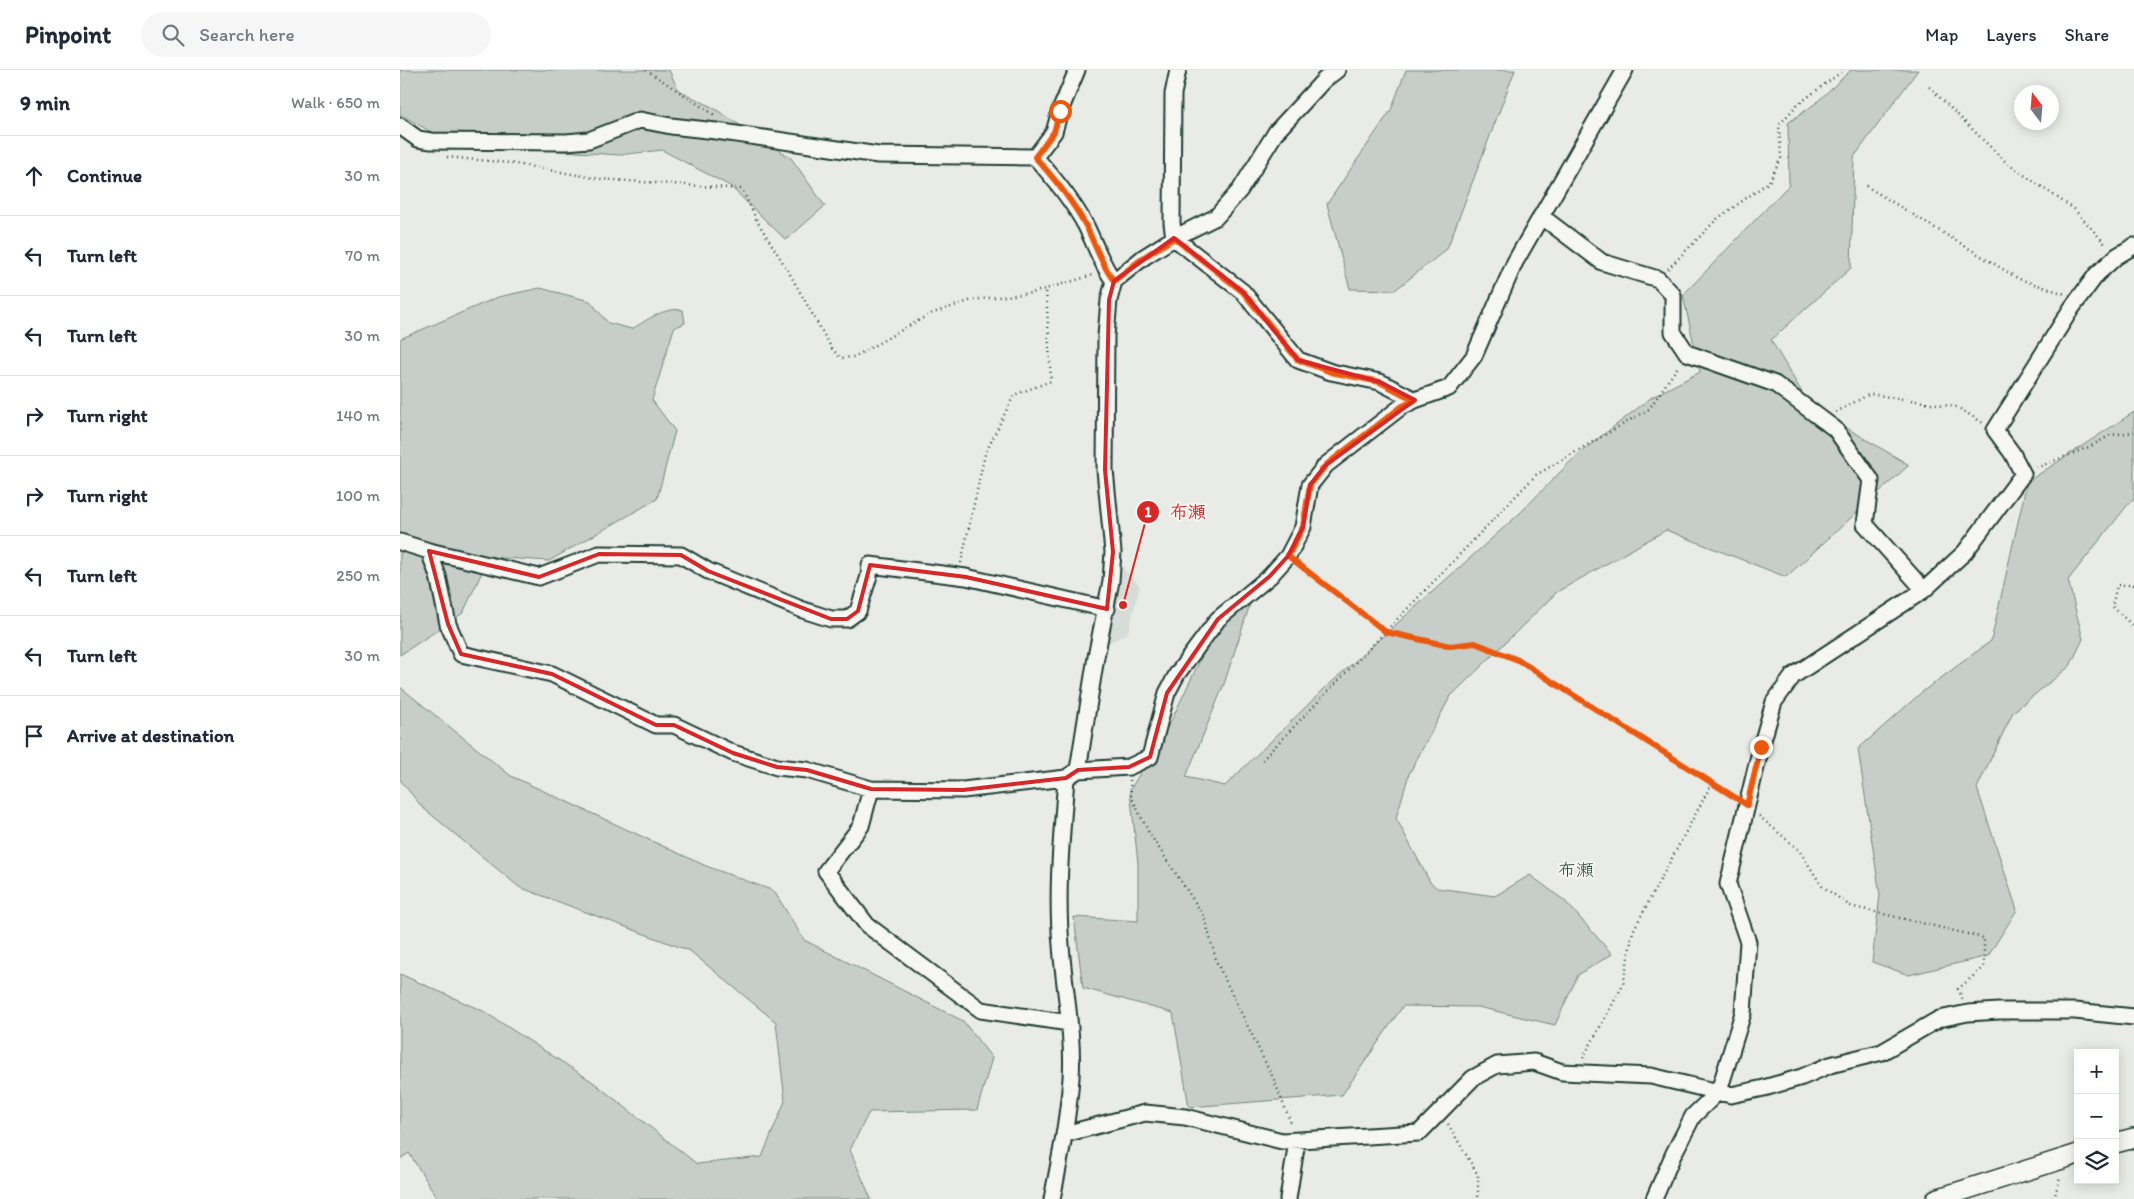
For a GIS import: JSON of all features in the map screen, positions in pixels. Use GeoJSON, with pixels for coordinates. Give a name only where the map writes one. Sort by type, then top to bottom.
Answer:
{"type":"FeatureCollection","features":[{"type":"Feature","properties":{"kind":"main road"},"geometry":{"type":"LineString","coordinates":[[2119,1142],[2134,1138]]}},
{"type":"Feature","properties":{"kind":"main road"},"geometry":{"type":"LineString","coordinates":[[1936,1199],[2074,1155]]}},
{"type":"Feature","properties":{"kind":"street"},"geometry":{"type":"LineString","coordinates":[[1035,157],[1054,132],[1076,70]]}},
{"type":"Feature","properties":{"kind":"street"},"geometry":{"type":"LineString","coordinates":[[1178,70],[1172,94],[1172,223],[1174,238],[1243,292],[1298,360],[1331,372],[1380,382],[1415,400]]}},
{"type":"Feature","properties":{"kind":"street"},"geometry":{"type":"LineString","coordinates":[[1110,276],[1174,238],[1216,217],[1240,190],[1276,132],[1324,80],[1337,70]]}},
{"type":"Feature","properties":{"kind":"street"},"geometry":{"type":"LineString","coordinates":[[429,551],[438,576],[448,624],[461,654],[552,674],[656,725],[674,725],[734,754],[776,767],[807,770],[871,789],[963,790],[1129,767],[1150,757],[1167,693],[1177,674],[1218,619],[1270,576],[1288,556],[1303,527],[1310,485],[1326,465],[1401,407],[1449,388],[1474,356],[1515,262],[1626,70]]}},
{"type":"Feature","properties":{"kind":"street"},"geometry":{"type":"LineString","coordinates":[[400,126],[418,139],[431,141],[566,142],[589,140],[640,120],[878,155],[1035,157],[1057,182],[1085,225],[1110,276],[1106,336],[1105,470],[1112,552],[1111,581],[1072,774],[1060,860],[1059,902],[1069,1023],[1071,1077],[1065,1134],[1052,1199]]}},
{"type":"Feature","properties":{"kind":"street"},"geometry":{"type":"LineString","coordinates":[[1540,216],[1602,262],[1658,279],[1673,295],[1672,332],[1686,353],[1775,384],[1835,429],[1871,480],[1865,524],[1924,590]]}},
{"type":"Feature","properties":{"kind":"street"},"geometry":{"type":"LineString","coordinates":[[1654,1199],[1693,1116],[1718,1091],[1743,1012],[1748,942],[1728,884],[1761,747],[1774,702],[1793,676],[1924,590],[1965,552],[2023,474],[2012,452],[1995,430],[2078,299],[2097,274],[2117,256],[2134,246]]}},
{"type":"Feature","properties":{"kind":"street"},"geometry":{"type":"LineString","coordinates":[[400,542],[429,551],[539,577],[599,554],[681,555],[708,571],[803,610],[831,619],[847,619],[858,611],[869,576],[870,565],[958,576],[1106,609]]}},
{"type":"Feature","properties":{"kind":"street"},"geometry":{"type":"LineString","coordinates":[[871,789],[861,826],[826,871],[867,924],[981,1010],[1069,1023]]}},
{"type":"Feature","properties":{"kind":"street"},"geometry":{"type":"LineString","coordinates":[[1065,1134],[1145,1112],[1185,1117],[1282,1141],[1420,1133],[1473,1078],[1497,1065],[1534,1062],[1562,1072],[1651,1076],[1731,1095],[1764,1088],[1802,1077],[1830,1065],[1882,1052],[1939,1019],[1968,1013],[1999,1010],[2075,1011],[2134,1017]]}},
{"type":"Feature","properties":{"kind":"street"},"geometry":{"type":"LineString","coordinates":[[1288,1199],[1298,1141]]}},
{"type":"Feature","properties":{"kind":"path"},"geometry":{"type":"LineString","coordinates":[[646,70],[712,114],[716,131]]}},
{"type":"Feature","properties":{"kind":"path"},"geometry":{"type":"LineString","coordinates":[[1658,279],[1717,219],[1769,182],[1781,158],[1779,125],[1797,105],[1844,70]]}},
{"type":"Feature","properties":{"kind":"path"},"geometry":{"type":"LineString","coordinates":[[1929,87],[2008,164],[2074,210],[2117,256]]}},
{"type":"Feature","properties":{"kind":"path"},"geometry":{"type":"LineString","coordinates":[[443,156],[510,163],[600,179],[742,189],[758,221],[788,269],[832,349],[841,358],[854,358],[930,314],[972,300],[1032,293],[1110,276]]}},
{"type":"Feature","properties":{"kind":"path"},"geometry":{"type":"LineString","coordinates":[[1866,186],[2019,279],[2078,299]]}},
{"type":"Feature","properties":{"kind":"path"},"geometry":{"type":"LineString","coordinates":[[958,576],[985,454],[1014,395],[1051,381],[1046,289]]}},
{"type":"Feature","properties":{"kind":"path"},"geometry":{"type":"LineString","coordinates":[[1262,760],[1536,475],[1649,409],[1686,353]]}},
{"type":"Feature","properties":{"kind":"path"},"geometry":{"type":"LineString","coordinates":[[1821,419],[1870,394],[1957,407],[1995,430]]}},
{"type":"Feature","properties":{"kind":"path"},"geometry":{"type":"LineString","coordinates":[[2023,474],[2089,447],[2111,435],[2134,432]]}},
{"type":"Feature","properties":{"kind":"path"},"geometry":{"type":"LineString","coordinates":[[1288,556],[1386,632],[1450,646],[1475,643],[1518,660],[1747,805],[1799,850],[1822,886],[1850,906],[1984,938],[1984,967],[1958,989],[1968,1013]]}},
{"type":"Feature","properties":{"kind":"path"},"geometry":{"type":"LineString","coordinates":[[2134,585],[2117,585],[2112,606],[2134,627]]}},
{"type":"Feature","properties":{"kind":"path"},"geometry":{"type":"LineString","coordinates":[[1129,767],[1131,796],[1148,833],[1204,916],[1217,963],[1274,1080],[1298,1141]]}},
{"type":"Feature","properties":{"kind":"path"},"geometry":{"type":"LineString","coordinates":[[1575,1072],[1623,985],[1633,931],[1712,783]]}},
{"type":"Feature","properties":{"kind":"path"},"geometry":{"type":"LineString","coordinates":[[1440,1111],[1478,1175],[1478,1199]]}},
{"type":"Feature","properties":{"kind":"highlighted area"},"geometry":{"type":"Polygon","coordinates":[[[1174,238],[1243,292],[1298,360],[1380,382],[1415,400],[1326,465],[1310,485],[1303,527],[1288,556],[1270,576],[1218,619],[1167,693],[1150,757],[1129,767],[1078,770],[1066,778],[963,790],[871,789],[807,770],[777,767],[733,753],[674,725],[656,725],[552,674],[461,654],[448,624],[429,551],[539,577],[599,554],[681,555],[708,571],[831,619],[847,619],[858,611],[870,565],[966,577],[1107,609],[1113,552],[1105,470],[1109,300],[1114,281],[1174,238]]]}},
{"type":"Feature","properties":{"kind":"shaded area"},"geometry":{"type":"Polygon","coordinates":[[[400,70],[669,70],[678,90],[712,107],[791,158],[825,206],[786,240],[730,186],[662,150],[619,155],[534,149],[433,133],[400,114],[400,70]]]}},
{"type":"Feature","properties":{"kind":"shaded area"},"geometry":{"type":"Polygon","coordinates":[[[1406,70],[1515,70],[1447,249],[1395,290],[1350,289],[1327,204],[1391,110],[1406,70]]]}},
{"type":"Feature","properties":{"kind":"shaded area"},"geometry":{"type":"Polygon","coordinates":[[[1851,70],[1918,70],[1854,157],[1851,268],[1771,340],[1810,406],[1909,465],[1786,577],[1666,530],[1557,592],[1450,697],[1409,774],[1396,818],[1430,882],[1437,888],[1495,896],[1530,875],[1565,901],[1612,954],[1578,975],[1555,1025],[1478,1007],[1403,1006],[1342,1095],[1189,1107],[1173,1013],[1083,988],[1074,917],[1138,921],[1138,863],[1130,790],[1172,719],[1203,654],[1241,594],[1252,598],[1224,684],[1186,777],[1225,786],[1323,690],[1519,514],[1577,455],[1652,397],[1700,372],[1683,295],[1789,185],[1788,123],[1816,103],[1851,70]]]}},
{"type":"Feature","properties":{"kind":"shaded area"},"geometry":{"type":"Polygon","coordinates":[[[540,288],[590,301],[608,323],[632,329],[662,312],[683,310],[685,323],[674,328],[652,400],[675,431],[657,499],[549,561],[489,557],[463,613],[400,655],[400,339],[498,297],[540,288]]]}},
{"type":"Feature","properties":{"kind":"shaded area"},"geometry":{"type":"Polygon","coordinates":[[[2134,412],[2134,500],[2130,502],[2068,580],[2083,639],[2070,666],[2013,712],[1977,788],[2017,910],[1988,956],[1909,975],[1872,962],[1880,895],[1858,749],[1922,692],[1991,641],[2027,482],[2134,412]]]}},
{"type":"Feature","properties":{"kind":"shaded area"},"geometry":{"type":"Polygon","coordinates":[[[1122,567],[1140,586],[1128,633],[1105,645],[1122,567]]]}},
{"type":"Feature","properties":{"kind":"shaded area"},"geometry":{"type":"Polygon","coordinates":[[[400,687],[511,776],[706,866],[774,891],[804,940],[963,1021],[992,1058],[977,1110],[869,1112],[850,1150],[871,1199],[438,1199],[409,1153],[400,1159],[400,974],[483,1011],[593,1082],[697,1164],[762,1157],[785,1101],[776,1022],[690,951],[519,887],[422,807],[400,780],[400,687]]]}},
{"type":"Feature","properties":{"kind":"place","name":"布瀬"},"geometry":{"type":"Point","coordinates":[1123,605]}},
{"type":"Feature","properties":{"kind":"district","name":"布瀬"},"geometry":{"type":"Point","coordinates":[1576,870]}},
{"type":"Feature","properties":{"kind":"route"},"geometry":{"type":"LineString","coordinates":[[1060,111],[1054,132],[1035,157],[1057,182],[1085,225],[1106,271],[1114,281],[1144,257],[1174,238],[1243,292],[1298,360],[1331,372],[1380,382],[1415,400],[1401,407],[1326,465],[1310,485],[1303,527],[1288,556],[1386,632],[1450,646],[1475,643],[1518,660],[1747,805],[1761,747]]}}]}
